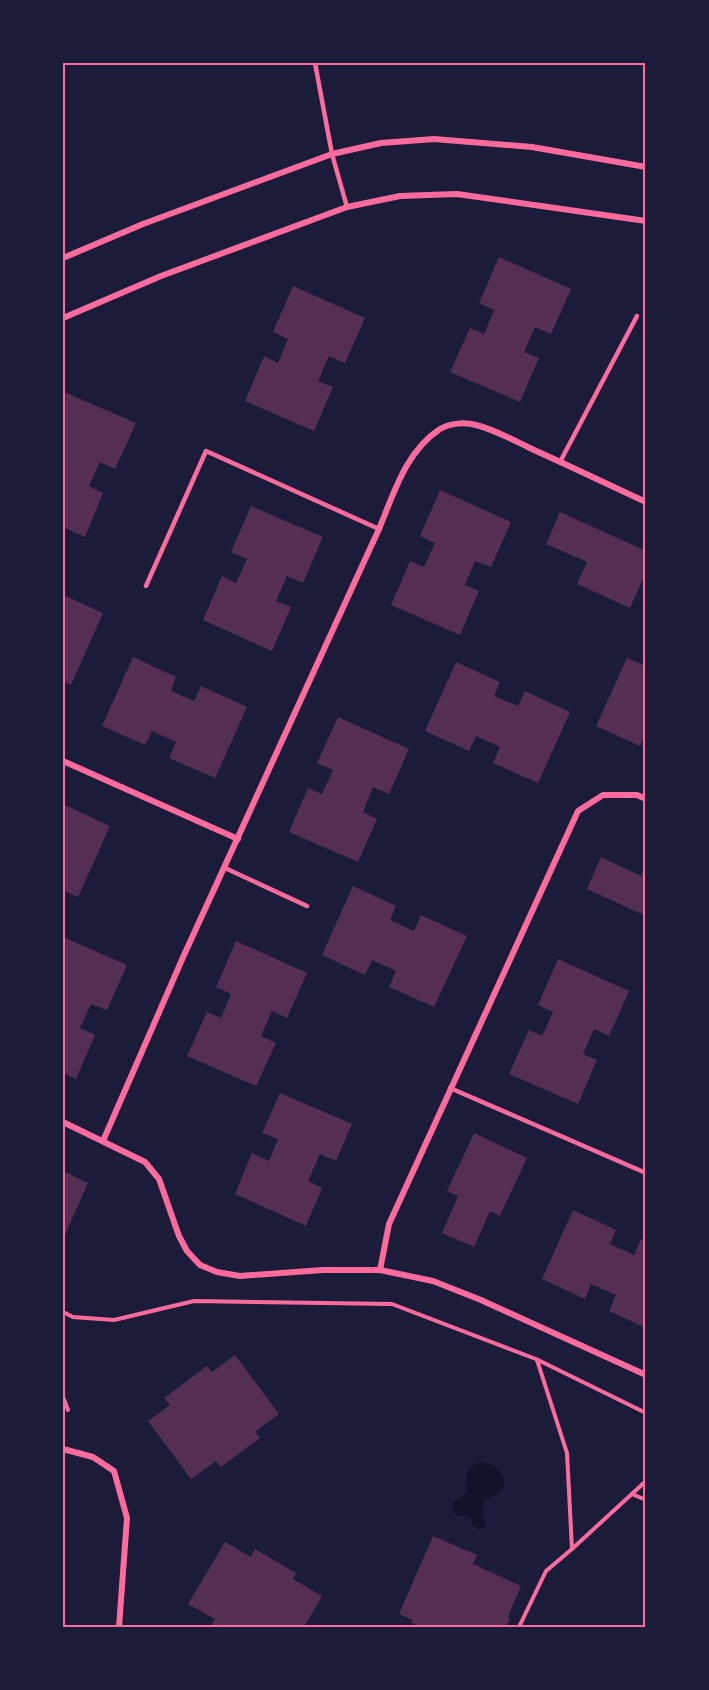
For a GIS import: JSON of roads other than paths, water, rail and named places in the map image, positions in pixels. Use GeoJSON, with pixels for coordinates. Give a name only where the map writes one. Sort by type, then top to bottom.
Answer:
{"type":"FeatureCollection","features":[{"type":"Feature","properties":{"kind":"street"},"geometry":{"type":"LineString","coordinates":[[63,258],[143,224],[332,154],[381,143],[434,139],[532,147],[646,167]]}},
{"type":"Feature","properties":{"kind":"street"},"geometry":{"type":"LineString","coordinates":[[63,318],[161,276],[347,207],[400,196],[457,194],[646,221]]}},
{"type":"Feature","properties":{"kind":"street"},"geometry":{"type":"LineString","coordinates":[[103,1141],[380,529],[404,470],[417,450],[442,428],[458,423],[474,424],[646,502]]}},
{"type":"Feature","properties":{"kind":"street"},"geometry":{"type":"LineString","coordinates":[[63,761],[238,839]]}},
{"type":"Feature","properties":{"kind":"street"},"geometry":{"type":"LineString","coordinates":[[380,1270],[389,1224],[578,811],[603,795],[637,795],[646,799]]}},
{"type":"Feature","properties":{"kind":"street"},"geometry":{"type":"LineString","coordinates":[[63,1122],[145,1162],[159,1179],[178,1236],[187,1251],[200,1265],[218,1272],[240,1276],[323,1270],[380,1270],[432,1281],[481,1300],[646,1375]]}},
{"type":"Feature","properties":{"kind":"street"},"geometry":{"type":"LineString","coordinates":[[63,1449],[93,1457],[114,1471],[127,1518],[119,1627]]}},
{"type":"Feature","properties":{"kind":"lane"},"geometry":{"type":"LineString","coordinates":[[315,63],[332,154],[347,207]]}},
{"type":"Feature","properties":{"kind":"lane"},"geometry":{"type":"LineString","coordinates":[[560,462],[637,316]]}},
{"type":"Feature","properties":{"kind":"lane"},"geometry":{"type":"LineString","coordinates":[[146,586],[207,451],[380,529]]}},
{"type":"Feature","properties":{"kind":"lane"},"geometry":{"type":"LineString","coordinates":[[225,868],[307,906]]}},
{"type":"Feature","properties":{"kind":"lane"},"geometry":{"type":"LineString","coordinates":[[450,1088],[646,1173]]}}]}
